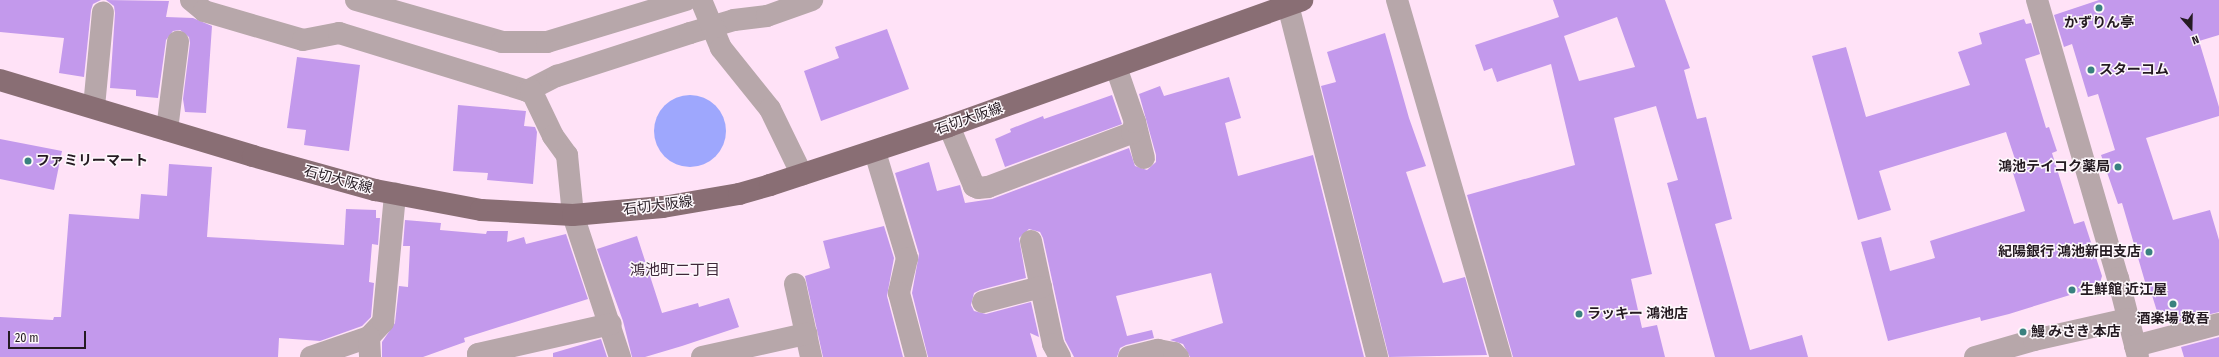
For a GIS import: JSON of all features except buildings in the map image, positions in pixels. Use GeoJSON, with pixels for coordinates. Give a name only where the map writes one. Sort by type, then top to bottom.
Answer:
{"type":"FeatureCollection","features":[{"type":"Feature","properties":{"kind":"main road","name":"石切大阪線"},"geometry":{"type":"LineString","coordinates":[[0,80],[313,173],[395,194],[481,210],[573,215],[700,201],[739,194],[875,152],[1295,3]]}},
{"type":"Feature","properties":{"kind":"street"},"geometry":{"type":"LineString","coordinates":[[191,0],[204,11],[303,40],[339,33],[531,90],[557,76],[734,20],[767,16],[812,0]]}},
{"type":"Feature","properties":{"kind":"street"},"geometry":{"type":"LineString","coordinates":[[356,0],[502,42],[547,42],[686,0]]}},
{"type":"Feature","properties":{"kind":"street"},"geometry":{"type":"LineString","coordinates":[[701,0],[721,48],[770,109],[802,175]]}},
{"type":"Feature","properties":{"kind":"street"},"geometry":{"type":"LineString","coordinates":[[1396,0],[1501,357]]}},
{"type":"Feature","properties":{"kind":"street"},"geometry":{"type":"LineString","coordinates":[[2037,0],[2137,352],[2219,324]]}},
{"type":"Feature","properties":{"kind":"street"},"geometry":{"type":"LineString","coordinates":[[1295,3],[1376,357]]}},
{"type":"Feature","properties":{"kind":"street"},"geometry":{"type":"LineString","coordinates":[[94,107],[103,12]]}},
{"type":"Feature","properties":{"kind":"street"},"geometry":{"type":"LineString","coordinates":[[167,130],[178,42]]}},
{"type":"Feature","properties":{"kind":"street"},"geometry":{"type":"LineString","coordinates":[[1116,67],[1135,122],[1144,158]]}},
{"type":"Feature","properties":{"kind":"street"},"geometry":{"type":"LineString","coordinates":[[531,90],[553,136],[567,155],[573,215],[611,324],[620,357]]}},
{"type":"Feature","properties":{"kind":"street"},"geometry":{"type":"LineString","coordinates":[[949,126],[972,182],[978,188],[988,187],[1129,135],[1135,127],[1135,122]]}},
{"type":"Feature","properties":{"kind":"street"},"geometry":{"type":"LineString","coordinates":[[875,152],[907,258],[899,293],[916,357]]}},
{"type":"Feature","properties":{"kind":"street"},"geometry":{"type":"LineString","coordinates":[[311,357],[369,347],[382,322],[395,194]]}},
{"type":"Feature","properties":{"kind":"street"},"geometry":{"type":"LineString","coordinates":[[1031,241],[1053,344],[1060,357]]}},
{"type":"Feature","properties":{"kind":"street"},"geometry":{"type":"LineString","coordinates":[[795,284],[811,357]]}},
{"type":"Feature","properties":{"kind":"street"},"geometry":{"type":"LineString","coordinates":[[982,302],[1041,287]]}},
{"type":"Feature","properties":{"kind":"street"},"geometry":{"type":"LineString","coordinates":[[1975,357],[2034,340],[2128,319]]}},
{"type":"Feature","properties":{"kind":"street"},"geometry":{"type":"LineString","coordinates":[[479,357],[478,354],[611,324]]}},
{"type":"Feature","properties":{"kind":"street"},"geometry":{"type":"LineString","coordinates":[[702,357],[806,334]]}},
{"type":"Feature","properties":{"kind":"street"},"geometry":{"type":"LineString","coordinates":[[1129,357],[1158,350],[1174,352],[1178,357]]}},
{"type":"Feature","properties":{"kind":"water"},"geometry":{"type":"Polygon","coordinates":[[[690,95],[710,101],[720,111],[726,131],[720,151],[710,161],[690,167],[670,161],[660,151],[654,131],[660,111],[670,101],[690,95]]]}},
{"type":"Feature","properties":{"kind":"place","name":"かずりん亭"},"geometry":{"type":"Point","coordinates":[2099,8]}},
{"type":"Feature","properties":{"kind":"place","name":"スターコム"},"geometry":{"type":"Point","coordinates":[2091,70]}},
{"type":"Feature","properties":{"kind":"place","name":"ファミリーマート"},"geometry":{"type":"Point","coordinates":[28,161]}},
{"type":"Feature","properties":{"kind":"place","name":"鴻池テイコク薬局"},"geometry":{"type":"Point","coordinates":[2118,167]}},
{"type":"Feature","properties":{"kind":"place","name":"紀陽銀行 鴻池新田支店"},"geometry":{"type":"Point","coordinates":[2149,252]}},
{"type":"Feature","properties":{"kind":"place","name":"生鮮館 近江屋"},"geometry":{"type":"Point","coordinates":[2072,290]}},
{"type":"Feature","properties":{"kind":"place","name":"酒楽場 敬吾"},"geometry":{"type":"Point","coordinates":[2173,304]}},
{"type":"Feature","properties":{"kind":"place","name":"ラッキー 鴻池店"},"geometry":{"type":"Point","coordinates":[1579,314]}},
{"type":"Feature","properties":{"kind":"place","name":"鰻 みさき 本店"},"geometry":{"type":"Point","coordinates":[2023,332]}},
{"type":"Feature","properties":{"kind":"district","name":"鴻池町二丁目"},"geometry":{"type":"Point","coordinates":[675,271]}}]}
